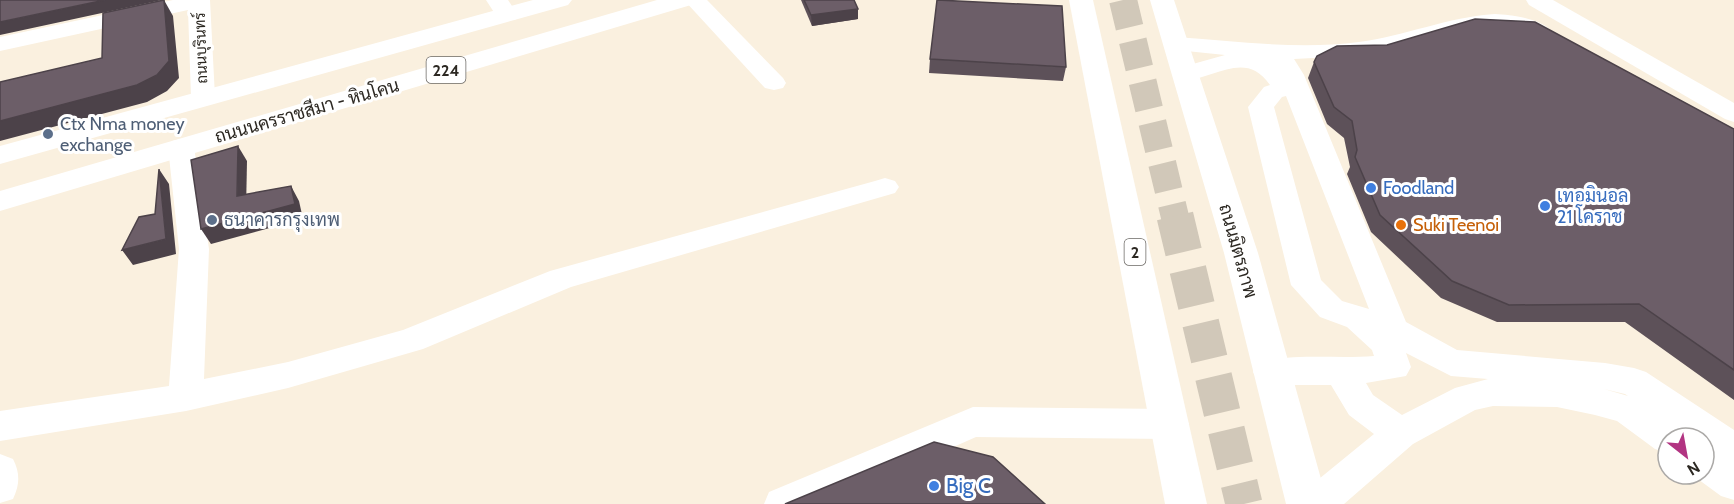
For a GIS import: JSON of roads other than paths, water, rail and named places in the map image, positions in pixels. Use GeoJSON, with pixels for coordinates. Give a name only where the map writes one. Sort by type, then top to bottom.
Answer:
{"type":"FeatureCollection","features":[{"type":"Feature","properties":{"kind":"main road","name":"224"},"geometry":{"type":"LineString","coordinates":[[0,155],[502,8],[560,0]]}},
{"type":"Feature","properties":{"kind":"main road","name":"ถนนนครราชสีมา - หินโคน"},"geometry":{"type":"LineString","coordinates":[[0,201],[683,0]]}},
{"type":"Feature","properties":{"kind":"main road","name":"2"},"geometry":{"type":"LineString","coordinates":[[1081,0],[1186,504]]}},
{"type":"Feature","properties":{"kind":"main road","name":"ถนนมิตรภาพ"},"geometry":{"type":"LineString","coordinates":[[1162,0],[1241,254],[1270,372],[1307,504]]}},
{"type":"Feature","properties":{"kind":"main road"},"geometry":{"type":"LineString","coordinates":[[196,143],[203,97]]}},
{"type":"Feature","properties":{"kind":"street"},"geometry":{"type":"LineString","coordinates":[[0,44],[199,0]]}},
{"type":"Feature","properties":{"kind":"street","name":"ถนนบุรินทร์"},"geometry":{"type":"LineString","coordinates":[[199,0],[203,97]]}},
{"type":"Feature","properties":{"kind":"street"},"geometry":{"type":"LineString","coordinates":[[695,0],[774,83]]}},
{"type":"Feature","properties":{"kind":"street"},"geometry":{"type":"LineString","coordinates":[[1537,0],[1734,114]]}},
{"type":"Feature","properties":{"kind":"street"},"geometry":{"type":"LineString","coordinates":[[1180,59],[1246,48],[1302,52],[1344,51],[1416,38],[1470,21],[1505,20],[1538,31],[1559,42]]}},
{"type":"Feature","properties":{"kind":"street"},"geometry":{"type":"LineString","coordinates":[[1246,48],[1283,61],[1292,70],[1289,86]]}},
{"type":"Feature","properties":{"kind":"street"},"geometry":{"type":"LineString","coordinates":[[1344,51],[1309,69],[1289,86],[1273,92],[1261,107],[1307,285],[1331,309],[1393,330],[1451,363]]}},
{"type":"Feature","properties":{"kind":"street"},"geometry":{"type":"LineString","coordinates":[[1180,59],[1206,64],[1252,63],[1264,66],[1289,86],[1393,330]]}},
{"type":"Feature","properties":{"kind":"street"},"geometry":{"type":"LineString","coordinates":[[1662,98],[1734,137]]}},
{"type":"Feature","properties":{"kind":"street"},"geometry":{"type":"LineString","coordinates":[[186,397],[194,249],[196,143]]}},
{"type":"Feature","properties":{"kind":"street"},"geometry":{"type":"LineString","coordinates":[[0,426],[186,397],[288,375],[411,339],[561,279],[885,187]]}},
{"type":"Feature","properties":{"kind":"street"},"geometry":{"type":"LineString","coordinates":[[1353,317],[1387,344],[1394,367]]}},
{"type":"Feature","properties":{"kind":"street"},"geometry":{"type":"LineString","coordinates":[[1270,372],[1341,372],[1451,363],[1605,376],[1634,382],[1734,449]]}},
{"type":"Feature","properties":{"kind":"street"},"geometry":{"type":"LineString","coordinates":[[1341,372],[1361,405],[1400,434]]}},
{"type":"Feature","properties":{"kind":"street"},"geometry":{"type":"LineString","coordinates":[[1317,504],[1400,434],[1467,398],[1492,392],[1557,393],[1628,410],[1656,430]]}},
{"type":"Feature","properties":{"kind":"street"},"geometry":{"type":"LineString","coordinates":[[783,504],[973,422],[1171,424]]}},
{"type":"Feature","properties":{"kind":"street"},"geometry":{"type":"LineString","coordinates":[[0,470],[0,487]]}},
{"type":"Feature","properties":{"kind":"street"},"geometry":{"type":"LineString","coordinates":[[1716,471],[1734,484]]}},
{"type":"Feature","properties":{"kind":"tunnel"},"geometry":{"type":"LineString","coordinates":[[1123,0],[1175,217]]}},
{"type":"Feature","properties":{"kind":"tunnel"},"geometry":{"type":"LineString","coordinates":[[1175,216],[1244,504]]}},
{"type":"Feature","properties":{"kind":"place","name":"Ctx Nma money exchange"},"geometry":{"type":"Point","coordinates":[48,134]}},
{"type":"Feature","properties":{"kind":"place","name":"Foodland"},"geometry":{"type":"Point","coordinates":[1371,188]}},
{"type":"Feature","properties":{"kind":"place","name":"เทอมินอล 21 โคราช"},"geometry":{"type":"Point","coordinates":[1545,206]}},
{"type":"Feature","properties":{"kind":"place","name":"ธนาคารกรุงเทพ"},"geometry":{"type":"Point","coordinates":[212,220]}},
{"type":"Feature","properties":{"kind":"place","name":"Suki Teenoi"},"geometry":{"type":"Point","coordinates":[1401,225]}},
{"type":"Feature","properties":{"kind":"place","name":"Big C"},"geometry":{"type":"Point","coordinates":[934,486]}}]}
